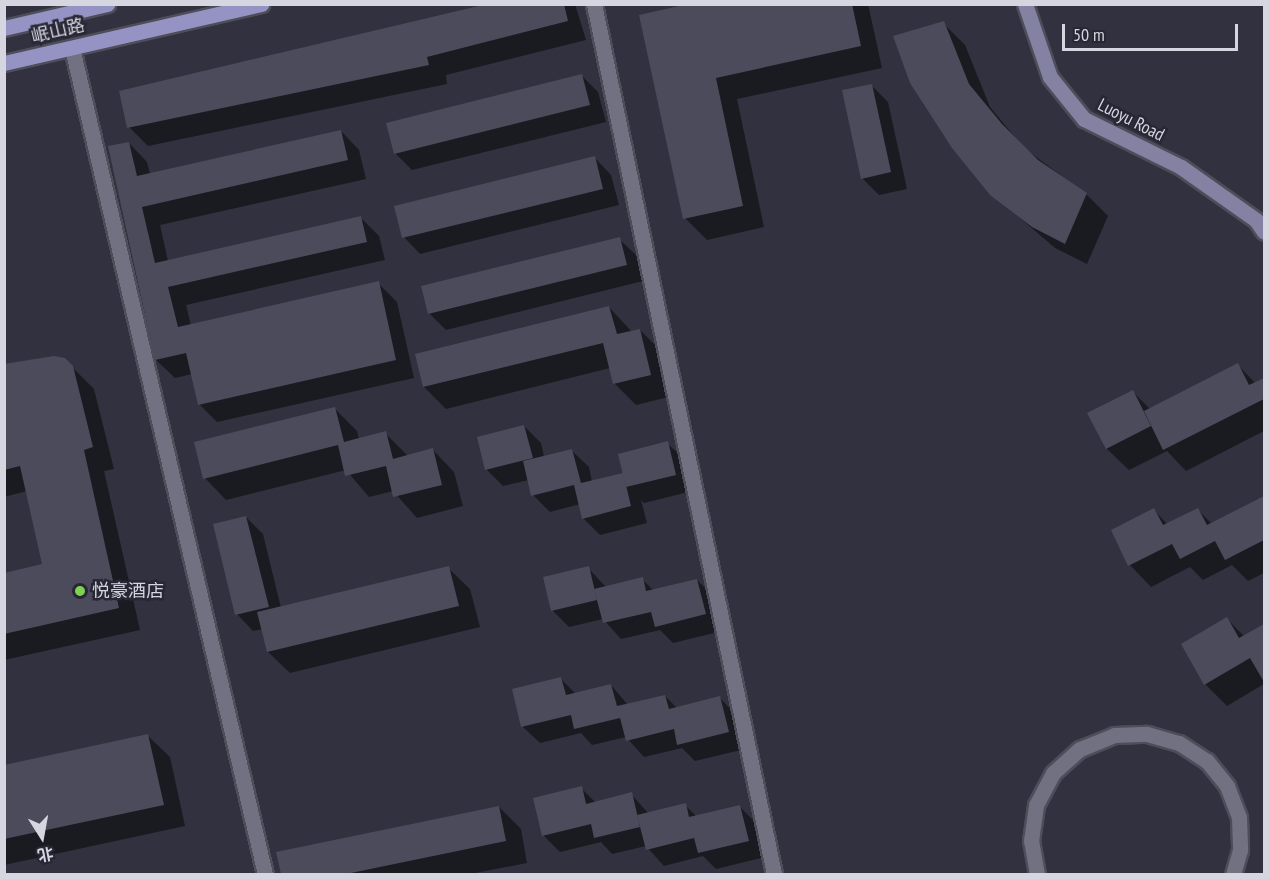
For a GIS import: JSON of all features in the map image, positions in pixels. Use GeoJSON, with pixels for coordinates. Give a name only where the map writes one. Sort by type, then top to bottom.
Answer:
{"type":"FeatureCollection","features":[{"type":"Feature","properties":{"kind":"main road","name":"岷山路"},"geometry":{"type":"LineString","coordinates":[[4,28],[106,4]]}},
{"type":"Feature","properties":{"kind":"main road","name":"岷山路"},"geometry":{"type":"LineString","coordinates":[[4,63],[261,4]]}},
{"type":"Feature","properties":{"kind":"main road","name":"Luoyu Road"},"geometry":{"type":"LineString","coordinates":[[1025,4],[1050,77],[1084,119],[1181,167],[1256,220],[1264,232]]}},
{"type":"Feature","properties":{"kind":"street"},"geometry":{"type":"LineString","coordinates":[[594,4],[774,874]]}},
{"type":"Feature","properties":{"kind":"street"},"geometry":{"type":"LineString","coordinates":[[72,48],[265,874]]}},
{"type":"Feature","properties":{"kind":"street"},"geometry":{"type":"LineString","coordinates":[[1037,874],[1030,841],[1036,805],[1053,773],[1080,749],[1114,735],[1147,734],[1179,742],[1198,755],[1227,786],[1239,817],[1240,850],[1233,874]]}},
{"type":"Feature","properties":{"kind":"building"},"geometry":{"type":"Polygon","coordinates":[[[487,4],[564,4],[568,21],[427,57],[429,65],[127,128],[119,91],[487,4]]]}},
{"type":"Feature","properties":{"kind":"building"},"geometry":{"type":"Polygon","coordinates":[[[688,4],[852,4],[861,46],[716,78],[743,206],[683,219],[639,15],[688,4]]]}},
{"type":"Feature","properties":{"kind":"building"},"geometry":{"type":"Polygon","coordinates":[[[944,21],[969,84],[1002,124],[1038,160],[1087,193],[1065,244],[1032,227],[990,195],[952,148],[910,83],[893,36],[944,21]]]}},
{"type":"Feature","properties":{"kind":"building"},"geometry":{"type":"Polygon","coordinates":[[[582,74],[590,105],[394,154],[386,123],[582,74]]]}},
{"type":"Feature","properties":{"kind":"building"},"geometry":{"type":"Polygon","coordinates":[[[872,84],[891,172],[861,179],[842,90],[872,84]]]}},
{"type":"Feature","properties":{"kind":"building"},"geometry":{"type":"Polygon","coordinates":[[[341,130],[348,160],[142,207],[155,263],[361,216],[367,242],[168,287],[178,327],[379,281],[396,360],[198,405],[186,353],[155,360],[108,146],[129,142],[137,176],[341,130]]]}},
{"type":"Feature","properties":{"kind":"building"},"geometry":{"type":"Polygon","coordinates":[[[595,156],[603,189],[402,238],[394,206],[595,156]]]}},
{"type":"Feature","properties":{"kind":"building"},"geometry":{"type":"Polygon","coordinates":[[[620,237],[627,265],[428,314],[421,286],[620,237]]]}},
{"type":"Feature","properties":{"kind":"building"},"geometry":{"type":"Polygon","coordinates":[[[609,306],[617,334],[640,329],[651,375],[613,384],[603,343],[423,387],[415,354],[609,306]]]}},
{"type":"Feature","properties":{"kind":"building"},"geometry":{"type":"Polygon","coordinates":[[[54,356],[65,358],[73,366],[93,447],[84,450],[119,608],[4,634],[4,573],[42,564],[20,466],[4,470],[4,364],[54,356]]]}},
{"type":"Feature","properties":{"kind":"building"},"geometry":{"type":"Polygon","coordinates":[[[1238,363],[1249,385],[1264,378],[1264,399],[1163,450],[1144,411],[1238,363]]]}},
{"type":"Feature","properties":{"kind":"building"},"geometry":{"type":"Polygon","coordinates":[[[1133,390],[1151,426],[1106,449],[1087,413],[1133,390]]]}},
{"type":"Feature","properties":{"kind":"building"},"geometry":{"type":"Polygon","coordinates":[[[335,407],[344,442],[386,431],[393,459],[433,448],[442,485],[393,497],[386,466],[345,476],[338,445],[203,479],[194,442],[335,407]]]}},
{"type":"Feature","properties":{"kind":"building"},"geometry":{"type":"Polygon","coordinates":[[[524,425],[533,458],[485,470],[477,437],[524,425]]]}},
{"type":"Feature","properties":{"kind":"building"},"geometry":{"type":"Polygon","coordinates":[[[668,441],[676,475],[626,487],[618,454],[668,441]]]}},
{"type":"Feature","properties":{"kind":"building"},"geometry":{"type":"Polygon","coordinates":[[[572,449],[581,483],[623,473],[631,506],[582,519],[574,485],[531,496],[523,461],[572,449]]]}},
{"type":"Feature","properties":{"kind":"building"},"geometry":{"type":"Polygon","coordinates":[[[1264,496],[1264,540],[1225,560],[1215,541],[1180,559],[1172,544],[1128,566],[1111,530],[1154,508],[1163,525],[1198,508],[1207,525],[1264,496]]]}},
{"type":"Feature","properties":{"kind":"building"},"geometry":{"type":"Polygon","coordinates":[[[246,516],[269,607],[235,615],[213,524],[246,516]]]}},
{"type":"Feature","properties":{"kind":"building"},"geometry":{"type":"Polygon","coordinates":[[[449,566],[459,606],[267,652],[257,612],[449,566]]]}},
{"type":"Feature","properties":{"kind":"building"},"geometry":{"type":"Polygon","coordinates":[[[589,566],[597,600],[551,611],[543,577],[589,566]]]}},
{"type":"Feature","properties":{"kind":"building"},"geometry":{"type":"Polygon","coordinates":[[[643,577],[646,591],[697,579],[706,614],[655,627],[651,612],[603,623],[594,589],[643,577]]]}},
{"type":"Feature","properties":{"kind":"building"},"geometry":{"type":"Polygon","coordinates":[[[1227,617],[1239,638],[1264,624],[1264,682],[1250,658],[1204,685],[1181,644],[1227,617]]]}},
{"type":"Feature","properties":{"kind":"building"},"geometry":{"type":"Polygon","coordinates":[[[561,677],[566,695],[611,684],[617,706],[665,695],[669,709],[720,696],[729,732],[677,745],[674,729],[626,741],[620,718],[574,729],[571,715],[521,727],[512,689],[561,677]]]}},
{"type":"Feature","properties":{"kind":"building"},"geometry":{"type":"Polygon","coordinates":[[[148,734],[164,805],[4,839],[4,765],[148,734]]]}},
{"type":"Feature","properties":{"kind":"building"},"geometry":{"type":"Polygon","coordinates":[[[582,786],[586,804],[632,792],[640,827],[594,838],[591,824],[542,836],[533,798],[582,786]]]}},
{"type":"Feature","properties":{"kind":"building"},"geometry":{"type":"Polygon","coordinates":[[[686,803],[689,817],[740,805],[749,841],[698,853],[694,838],[646,850],[637,815],[686,803]]]}},
{"type":"Feature","properties":{"kind":"building"},"geometry":{"type":"Polygon","coordinates":[[[499,806],[506,841],[346,874],[281,874],[276,852],[499,806]]]}},
{"type":"Feature","properties":{"kind":"place","name":"悦豪酒店"},"geometry":{"type":"Point","coordinates":[80,591]}}]}
